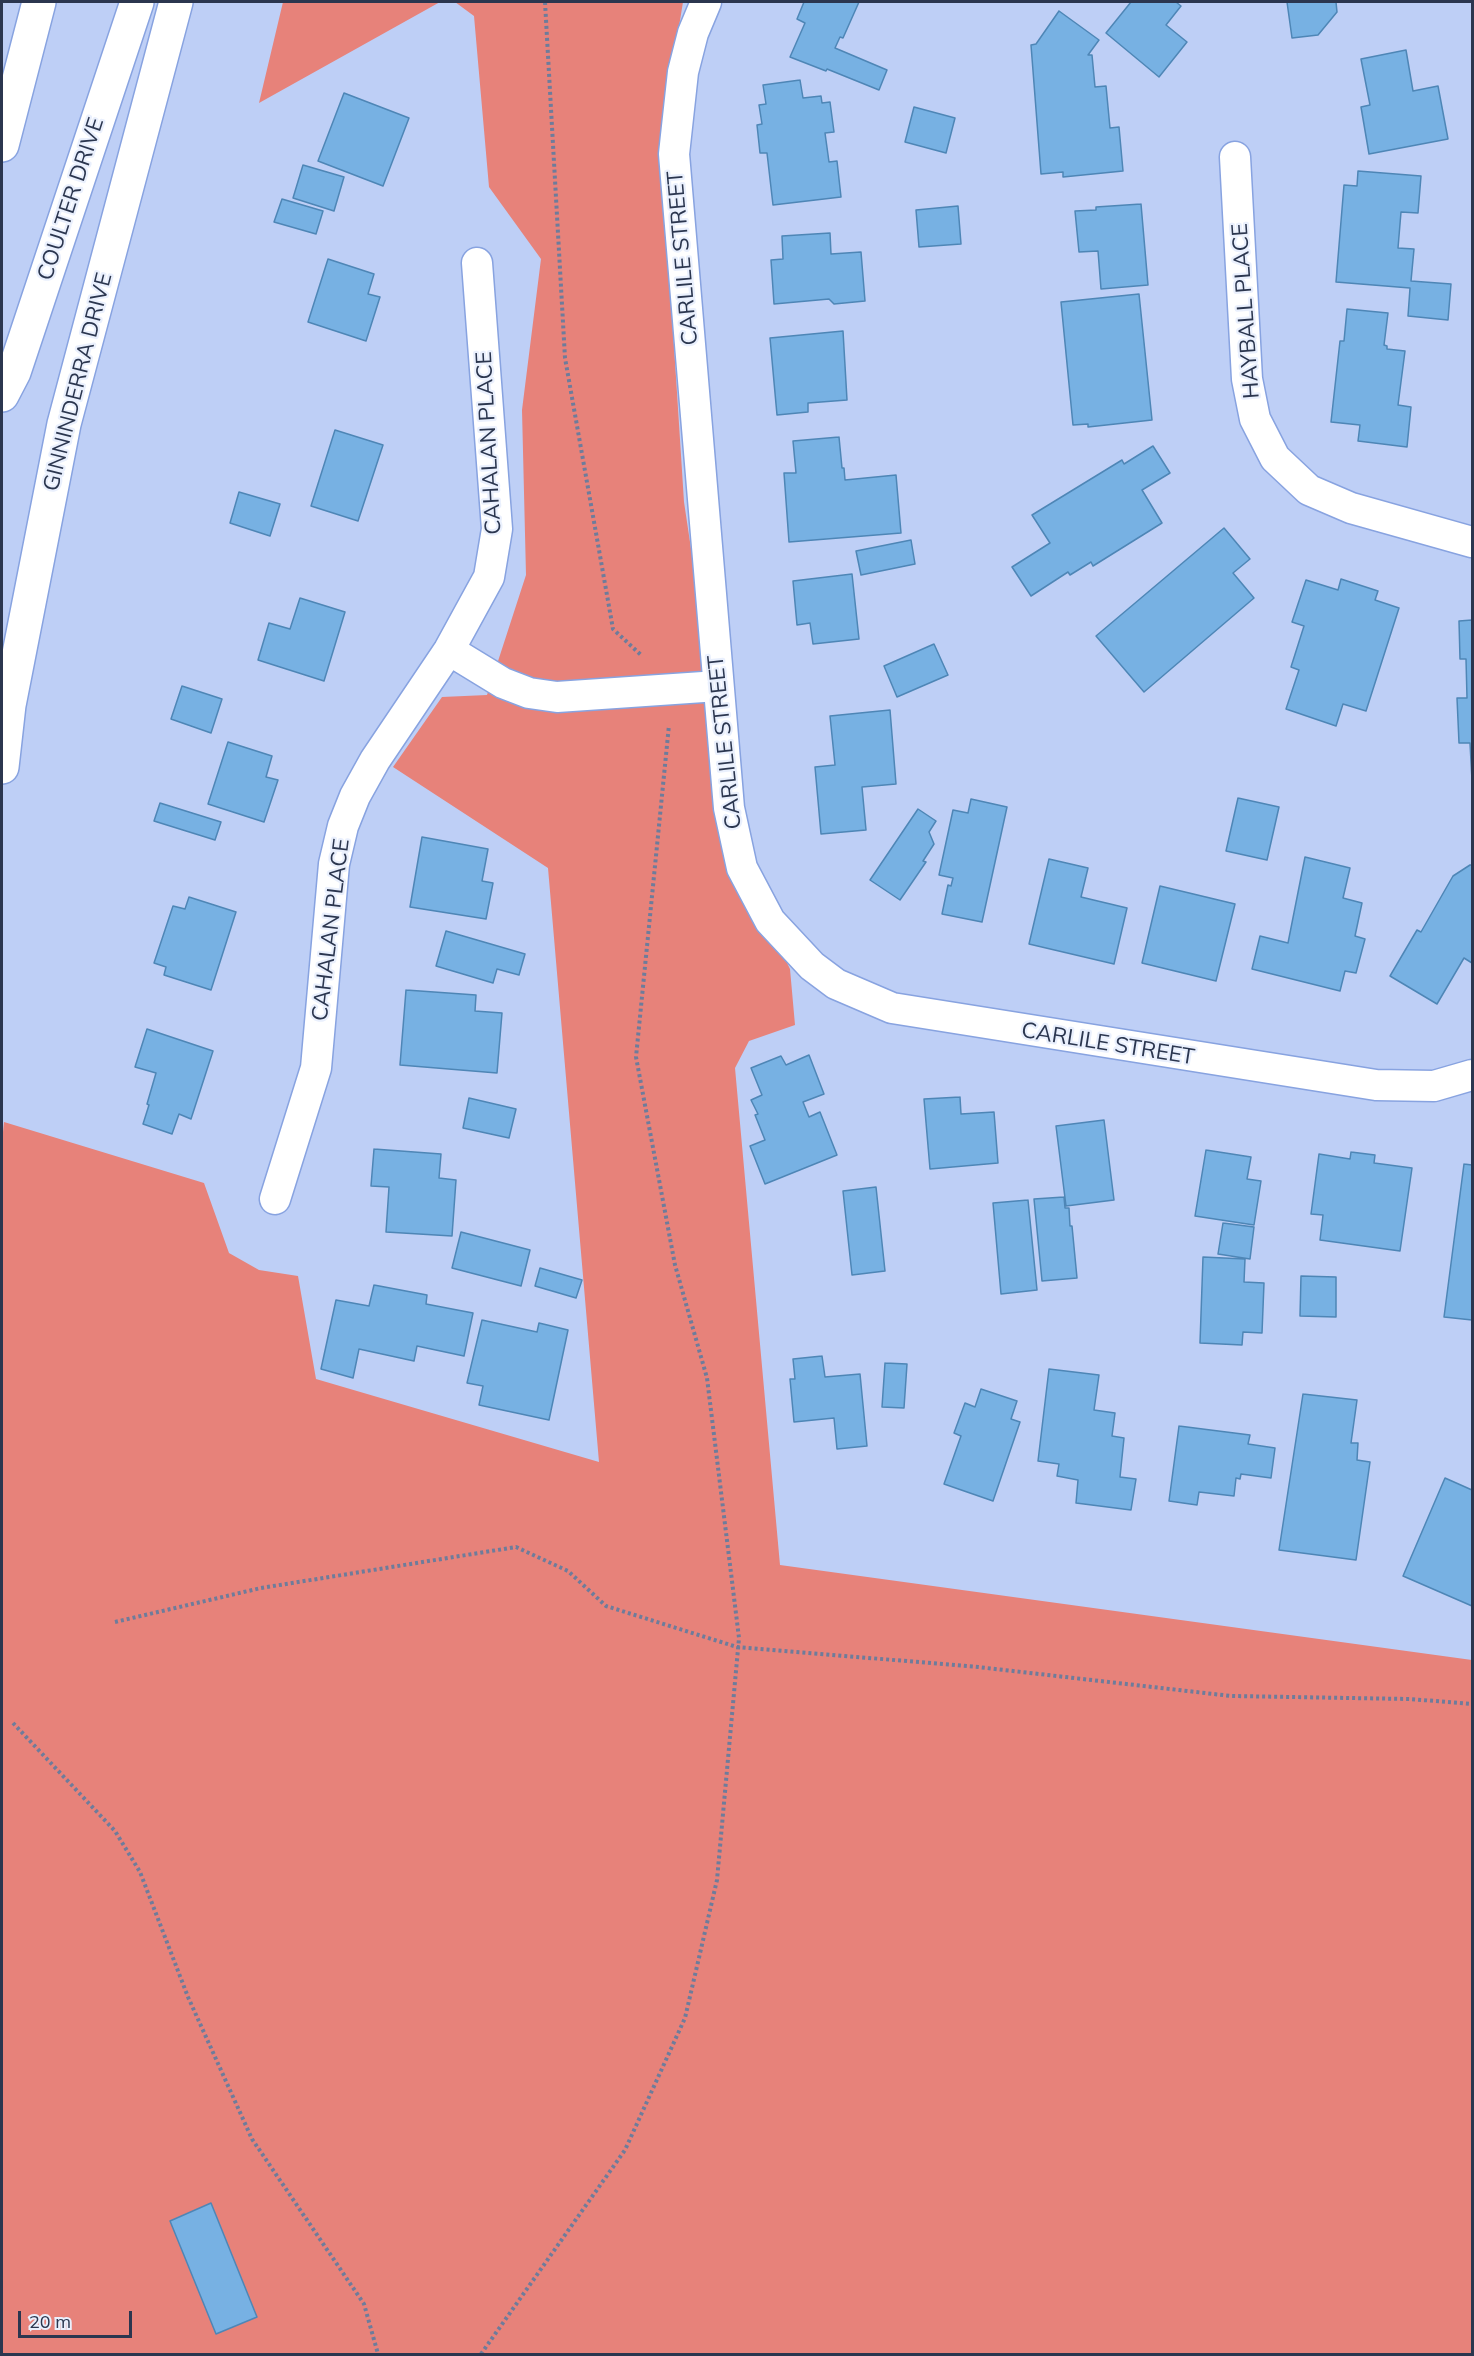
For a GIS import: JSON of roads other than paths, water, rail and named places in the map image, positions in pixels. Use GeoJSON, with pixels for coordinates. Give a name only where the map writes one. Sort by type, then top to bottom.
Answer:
{"type":"FeatureCollection","features":[{"type":"Feature","properties":{"kind":"main road"},"geometry":{"type":"LineString","coordinates":[[2,145],[39,2]]}},
{"type":"Feature","properties":{"kind":"main road","name":"COULTER DRIVE"},"geometry":{"type":"LineString","coordinates":[[2,396],[14,372],[137,2]]}},
{"type":"Feature","properties":{"kind":"main road","name":"GINNINDERRA DRIVE"},"geometry":{"type":"LineString","coordinates":[[2,767],[9,705],[64,424],[176,2]]}},
{"type":"Feature","properties":{"kind":"street","name":"CARLILE STREET"},"geometry":{"type":"LineString","coordinates":[[706,2],[693,33],[683,72],[674,153],[729,808],[742,868],[770,921],[812,966],[836,984],[892,1008],[921,1015],[1376,1085],[1434,1086],[1473,1075]]}},
{"type":"Feature","properties":{"kind":"street","name":"HAYBALL PLACE"},"geometry":{"type":"LineString","coordinates":[[1235,157],[1247,379],[1255,419],[1275,458],[1309,490],[1351,508],[1473,542]]}},
{"type":"Feature","properties":{"kind":"street","name":"CAHALAN PLACE"},"geometry":{"type":"LineString","coordinates":[[275,1199],[316,1068],[334,864],[343,826],[355,796],[375,760],[449,650],[489,577],[497,529],[477,263]]}},
{"type":"Feature","properties":{"kind":"street"},"geometry":{"type":"LineString","coordinates":[[449,650],[503,683],[530,693],[557,697],[718,686]]}}]}
